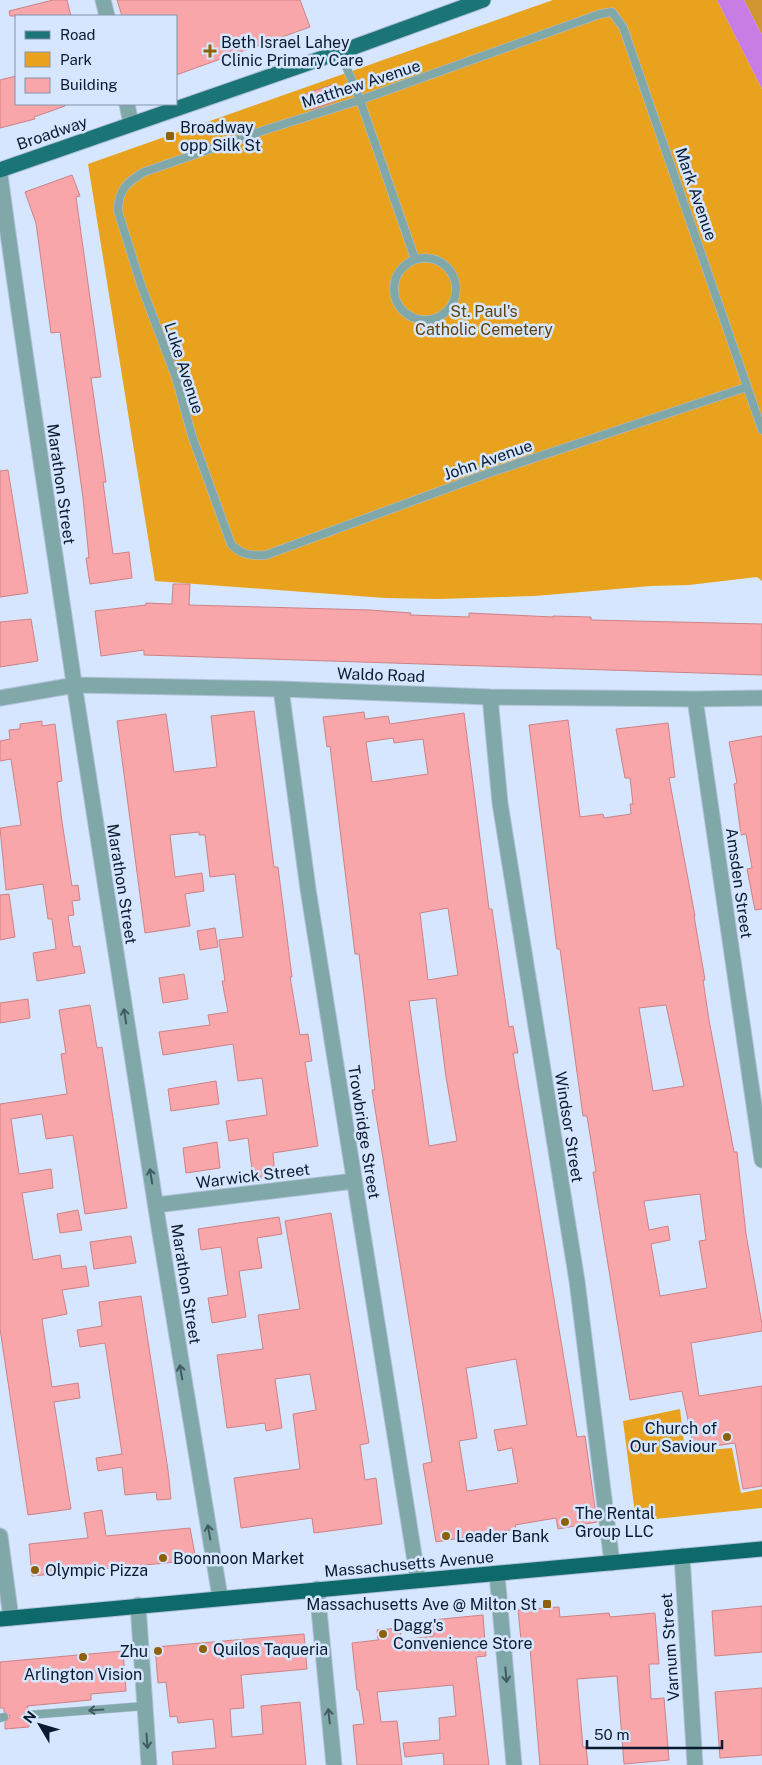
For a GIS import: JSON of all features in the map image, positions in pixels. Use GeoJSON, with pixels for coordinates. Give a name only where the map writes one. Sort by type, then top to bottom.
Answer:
{"type":"FeatureCollection","features":[{"type":"Feature","properties":{"kind":"highway","name":"Massachusetts Avenue"},"geometry":{"type":"LineString","coordinates":[[6,1618],[762,1549]]}},
{"type":"Feature","properties":{"kind":"main road","name":"Broadway"},"geometry":{"type":"LineString","coordinates":[[0,170],[340,52],[483,0]]}},
{"type":"Feature","properties":{"kind":"street"},"geometry":{"type":"LineString","coordinates":[[103,0],[107,15]]}},
{"type":"Feature","properties":{"kind":"street"},"geometry":{"type":"LineString","coordinates":[[127,105],[131,124]]}},
{"type":"Feature","properties":{"kind":"street","name":"Marathon Street"},"geometry":{"type":"LineString","coordinates":[[0,175],[53,553],[181,1368],[220,1597]]}},
{"type":"Feature","properties":{"kind":"street","name":"Waldo Road"},"geometry":{"type":"LineString","coordinates":[[0,698],[75,686],[282,689],[490,697],[695,700],[762,698]]}},
{"type":"Feature","properties":{"kind":"street","name":"Trowbridge Street"},"geometry":{"type":"LineString","coordinates":[[282,689],[308,889],[418,1580]]}},
{"type":"Feature","properties":{"kind":"street","name":"Windsor Street"},"geometry":{"type":"LineString","coordinates":[[490,697],[500,803],[577,1281],[612,1563]]}},
{"type":"Feature","properties":{"kind":"street","name":"Amsden Street"},"geometry":{"type":"LineString","coordinates":[[695,700],[762,1160]]}},
{"type":"Feature","properties":{"kind":"street","name":"Warwick Street"},"geometry":{"type":"LineString","coordinates":[[156,1205],[354,1181]]}},
{"type":"Feature","properties":{"kind":"street"},"geometry":{"type":"LineString","coordinates":[[0,1536],[6,1618]]}},
{"type":"Feature","properties":{"kind":"street","name":"Varnum Street"},"geometry":{"type":"LineString","coordinates":[[682,1556],[695,1765]]}},
{"type":"Feature","properties":{"kind":"street"},"geometry":{"type":"LineString","coordinates":[[497,1574],[514,1765]]}},
{"type":"Feature","properties":{"kind":"street"},"geometry":{"type":"LineString","coordinates":[[317,1589],[334,1765]]}},
{"type":"Feature","properties":{"kind":"street"},"geometry":{"type":"LineString","coordinates":[[138,1605],[149,1765]]}},
{"type":"Feature","properties":{"kind":"lane","name":"Matthew Avenue"},"geometry":{"type":"LineString","coordinates":[[122,189],[128,182],[153,169],[268,129],[360,100],[600,14],[612,12]]}},
{"type":"Feature","properties":{"kind":"lane","name":"Mark Avenue"},"geometry":{"type":"LineString","coordinates":[[612,12],[623,26],[762,430]]}},
{"type":"Feature","properties":{"kind":"lane"},"geometry":{"type":"LineString","coordinates":[[340,52],[360,100],[414,259]]}},
{"type":"Feature","properties":{"kind":"lane","name":"Luke Avenue"},"geometry":{"type":"LineString","coordinates":[[122,189],[118,199],[118,211],[141,285],[176,378],[192,436],[231,544],[238,552]]}},
{"type":"Feature","properties":{"kind":"lane"},"geometry":{"type":"LineString","coordinates":[[430,258],[441,262],[455,277],[457,287],[455,300],[449,310],[437,319],[426,321],[414,319],[404,313],[396,302],[393,290],[395,279],[404,266],[414,259],[430,258]]}},
{"type":"Feature","properties":{"kind":"lane","name":"John Avenue"},"geometry":{"type":"LineString","coordinates":[[238,552],[252,556],[266,555],[489,473],[747,387]]}},
{"type":"Feature","properties":{"kind":"lane"},"geometry":{"type":"LineString","coordinates":[[28,1715],[145,1706]]}},
{"type":"Feature","properties":{"kind":"green space","name":"St. Paul's Catholic Cemetery"},"geometry":{"type":"Polygon","coordinates":[[[553,0],[717,0],[762,89],[762,581],[757,577],[689,585],[651,586],[535,596],[439,599],[385,598],[155,581],[88,164],[553,0]]]}},
{"type":"Feature","properties":{"kind":"green space"},"geometry":{"type":"Polygon","coordinates":[[[680,1409],[685,1452],[732,1448],[741,1493],[762,1489],[762,1508],[636,1521],[623,1421],[680,1409]]]}},
{"type":"Feature","properties":{"kind":"shaded area"},"geometry":{"type":"Polygon","coordinates":[[[717,0],[744,0],[762,35],[762,89],[717,0]]]}},
{"type":"Feature","properties":{"kind":"shaded area"},"geometry":{"type":"Polygon","coordinates":[[[744,0],[762,0],[762,35],[744,0]]]}},
{"type":"Feature","properties":{"kind":"building"},"geometry":{"type":"Polygon","coordinates":[[[53,0],[67,0],[71,15],[10,16],[9,11],[53,0]]]}},
{"type":"Feature","properties":{"kind":"building","name":"Beth Israel Lahey Clinic Primary Care"},"geometry":{"type":"Polygon","coordinates":[[[117,0],[300,0],[310,27],[178,74],[178,15],[122,15],[117,0]]]}},
{"type":"Feature","properties":{"kind":"building"},"geometry":{"type":"Polygon","coordinates":[[[15,76],[15,105],[65,106],[34,117],[35,119],[0,128],[0,80],[15,76]]]}},
{"type":"Feature","properties":{"kind":"building"},"geometry":{"type":"Polygon","coordinates":[[[331,85],[336,101],[311,110],[305,94],[331,85]]]}},
{"type":"Feature","properties":{"kind":"building"},"geometry":{"type":"Polygon","coordinates":[[[72,175],[80,196],[76,197],[101,377],[91,378],[106,482],[103,482],[113,554],[129,552],[132,578],[90,584],[86,558],[89,558],[83,498],[60,332],[51,333],[36,223],[25,192],[72,175]]]}},
{"type":"Feature","properties":{"kind":"building"},"geometry":{"type":"Polygon","coordinates":[[[8,470],[28,593],[0,597],[0,471],[8,470]]]}},
{"type":"Feature","properties":{"kind":"building"},"geometry":{"type":"Polygon","coordinates":[[[173,584],[190,584],[189,605],[370,610],[411,613],[410,615],[469,617],[469,613],[591,617],[591,620],[762,624],[762,675],[144,655],[144,650],[101,656],[95,611],[146,605],[146,603],[172,604],[173,584]]]}},
{"type":"Feature","properties":{"kind":"building"},"geometry":{"type":"Polygon","coordinates":[[[31,619],[38,661],[0,667],[0,622],[31,619]]]}},
{"type":"Feature","properties":{"kind":"building"},"geometry":{"type":"Polygon","coordinates":[[[254,711],[274,867],[278,867],[292,977],[290,977],[300,1035],[308,1034],[312,1061],[305,1062],[318,1146],[273,1153],[275,1175],[253,1178],[248,1138],[229,1141],[226,1121],[267,1115],[262,1078],[238,1081],[233,1044],[163,1055],[159,1032],[210,1025],[208,1015],[228,1012],[222,981],[225,981],[219,940],[243,937],[235,874],[210,877],[205,835],[199,835],[199,832],[170,835],[175,877],[202,873],[204,891],[185,894],[190,926],[145,933],[117,721],[166,714],[174,772],[217,767],[211,716],[254,711]]]}},
{"type":"Feature","properties":{"kind":"building"},"geometry":{"type":"Polygon","coordinates":[[[364,712],[365,719],[388,716],[390,724],[464,713],[489,909],[492,909],[509,1027],[513,1026],[518,1053],[513,1053],[577,1437],[585,1436],[597,1522],[558,1529],[556,1518],[515,1525],[516,1529],[436,1542],[423,1464],[432,1462],[372,1090],[375,1090],[359,954],[355,954],[330,746],[327,747],[323,717],[364,712]],[[393,738],[366,742],[372,782],[428,774],[423,739],[394,743],[393,738]],[[448,908],[420,913],[428,980],[458,975],[448,908]],[[436,998],[409,1001],[429,1146],[457,1141],[446,1077],[436,998]],[[516,1359],[466,1368],[477,1438],[459,1441],[467,1491],[518,1483],[512,1448],[498,1451],[494,1430],[527,1425],[516,1359]]]}},
{"type":"Feature","properties":{"kind":"building"},"geometry":{"type":"Polygon","coordinates":[[[568,720],[580,817],[603,814],[604,818],[631,814],[630,804],[633,804],[630,778],[625,778],[616,729],[668,723],[675,777],[669,778],[695,916],[709,1020],[734,1152],[737,1152],[746,1234],[762,1324],[762,1331],[691,1343],[699,1396],[762,1386],[762,1486],[743,1489],[735,1443],[694,1449],[682,1391],[630,1400],[593,1172],[596,1172],[587,1116],[583,1116],[560,949],[557,949],[529,725],[568,720]],[[666,1005],[639,1008],[653,1091],[684,1086],[666,1005]],[[700,1194],[644,1201],[649,1230],[668,1226],[670,1240],[651,1244],[660,1296],[707,1288],[699,1241],[706,1240],[700,1194]]]}},
{"type":"Feature","properties":{"kind":"building"},"geometry":{"type":"Polygon","coordinates":[[[42,721],[42,726],[55,724],[62,781],[57,782],[62,822],[72,886],[78,885],[80,900],[72,901],[74,915],[68,916],[73,947],[80,946],[85,973],[37,981],[33,953],[56,949],[52,919],[48,919],[43,884],[6,890],[0,828],[21,825],[11,759],[0,761],[0,741],[10,739],[9,730],[20,729],[20,724],[42,721]]]}},
{"type":"Feature","properties":{"kind":"building"},"geometry":{"type":"Polygon","coordinates":[[[762,736],[762,909],[755,910],[747,869],[752,868],[746,834],[741,835],[734,784],[737,783],[729,742],[762,736]]]}},
{"type":"Feature","properties":{"kind":"building"},"geometry":{"type":"Polygon","coordinates":[[[9,894],[15,937],[0,940],[0,895],[9,894]]]}},
{"type":"Feature","properties":{"kind":"building"},"geometry":{"type":"Polygon","coordinates":[[[215,928],[218,947],[200,950],[197,931],[215,928]]]}},
{"type":"Feature","properties":{"kind":"building"},"geometry":{"type":"Polygon","coordinates":[[[184,974],[188,999],[163,1003],[159,978],[184,974]]]}},
{"type":"Feature","properties":{"kind":"building"},"geometry":{"type":"Polygon","coordinates":[[[28,999],[30,1018],[0,1023],[0,1003],[28,999]]]}},
{"type":"Feature","properties":{"kind":"building"},"geometry":{"type":"Polygon","coordinates":[[[90,1005],[97,1048],[102,1047],[127,1208],[85,1214],[73,1135],[46,1139],[42,1114],[11,1119],[19,1174],[51,1169],[53,1188],[22,1193],[33,1260],[60,1255],[62,1269],[86,1266],[89,1286],[62,1290],[67,1314],[42,1319],[52,1387],[78,1383],[80,1398],[54,1402],[71,1509],[28,1515],[0,1329],[0,1104],[67,1094],[61,1054],[66,1053],[59,1010],[90,1005]]]}},
{"type":"Feature","properties":{"kind":"building"},"geometry":{"type":"Polygon","coordinates":[[[216,1081],[219,1104],[171,1111],[168,1089],[216,1081]]]}},
{"type":"Feature","properties":{"kind":"building"},"geometry":{"type":"Polygon","coordinates":[[[217,1142],[220,1168],[186,1173],[183,1148],[217,1142]]]}},
{"type":"Feature","properties":{"kind":"building"},"geometry":{"type":"Polygon","coordinates":[[[78,1210],[82,1230],[60,1233],[57,1214],[78,1210]]]}},
{"type":"Feature","properties":{"kind":"building"},"geometry":{"type":"Polygon","coordinates":[[[331,1213],[369,1443],[360,1445],[365,1480],[376,1478],[382,1524],[314,1533],[312,1518],[241,1528],[234,1478],[300,1469],[293,1414],[316,1410],[310,1374],[275,1379],[282,1428],[266,1431],[265,1423],[227,1428],[217,1355],[263,1349],[258,1315],[300,1309],[285,1221],[331,1213]]]}},
{"type":"Feature","properties":{"kind":"building"},"geometry":{"type":"Polygon","coordinates":[[[279,1217],[282,1234],[257,1238],[262,1268],[239,1271],[246,1317],[212,1323],[208,1298],[228,1295],[221,1247],[201,1250],[198,1229],[279,1217]]]}},
{"type":"Feature","properties":{"kind":"building"},"geometry":{"type":"Polygon","coordinates":[[[131,1236],[136,1263],[94,1269],[90,1242],[131,1236]]]}},
{"type":"Feature","properties":{"kind":"building"},"geometry":{"type":"Polygon","coordinates":[[[141,1296],[171,1499],[157,1500],[156,1492],[125,1495],[122,1467],[98,1471],[96,1458],[122,1454],[105,1343],[80,1347],[77,1330],[102,1326],[99,1302],[141,1296]]]}},
{"type":"Feature","properties":{"kind":"building"},"geometry":{"type":"Polygon","coordinates":[[[102,1510],[106,1536],[190,1528],[196,1560],[32,1576],[29,1544],[88,1538],[84,1513],[102,1510]]]}},
{"type":"Feature","properties":{"kind":"building"},"geometry":{"type":"Polygon","coordinates":[[[762,1606],[762,1652],[715,1656],[712,1611],[762,1606]]]}},
{"type":"Feature","properties":{"kind":"building"},"geometry":{"type":"Polygon","coordinates":[[[559,1607],[560,1617],[609,1613],[610,1617],[655,1613],[659,1664],[649,1664],[651,1699],[664,1698],[669,1760],[624,1764],[617,1676],[577,1679],[583,1747],[586,1747],[588,1765],[540,1765],[530,1648],[522,1649],[518,1610],[559,1607]]]}},
{"type":"Feature","properties":{"kind":"building"},"geometry":{"type":"Polygon","coordinates":[[[483,1615],[486,1656],[476,1657],[489,1765],[444,1765],[443,1753],[405,1757],[403,1743],[440,1740],[439,1718],[456,1716],[453,1685],[377,1692],[381,1722],[397,1721],[402,1765],[357,1765],[353,1725],[364,1724],[359,1690],[357,1690],[352,1643],[378,1640],[377,1630],[400,1628],[401,1640],[434,1636],[432,1620],[483,1615]]]}},
{"type":"Feature","properties":{"kind":"building"},"geometry":{"type":"Polygon","coordinates":[[[304,1634],[307,1669],[241,1675],[244,1708],[230,1709],[232,1737],[263,1734],[261,1706],[300,1702],[306,1765],[173,1765],[172,1752],[216,1748],[213,1719],[178,1723],[177,1716],[170,1717],[166,1682],[158,1683],[155,1647],[304,1634]]]}},
{"type":"Feature","properties":{"kind":"building"},"geometry":{"type":"Polygon","coordinates":[[[123,1651],[126,1691],[91,1694],[91,1700],[27,1706],[28,1709],[22,1716],[29,1721],[29,1727],[5,1729],[5,1723],[10,1716],[4,1712],[4,1708],[0,1708],[0,1662],[123,1651]]]}},
{"type":"Feature","properties":{"kind":"building"},"geometry":{"type":"Polygon","coordinates":[[[762,1688],[762,1755],[720,1758],[715,1692],[762,1688]]]}},
{"type":"Feature","properties":{"kind":"place","name":"Beth Israel Lahey Clinic Primary Care"},"geometry":{"type":"Point","coordinates":[210,51]}},
{"type":"Feature","properties":{"kind":"place","name":"Broadway opp Silk St"},"geometry":{"type":"Point","coordinates":[170,136]}},
{"type":"Feature","properties":{"kind":"place","name":"Church of Our Saviour"},"geometry":{"type":"Point","coordinates":[727,1437]}},
{"type":"Feature","properties":{"kind":"place","name":"The Rental Group LLC"},"geometry":{"type":"Point","coordinates":[565,1522]}},
{"type":"Feature","properties":{"kind":"place","name":"Leader Bank"},"geometry":{"type":"Point","coordinates":[446,1536]}},
{"type":"Feature","properties":{"kind":"place","name":"Boonnoon Market"},"geometry":{"type":"Point","coordinates":[163,1558]}},
{"type":"Feature","properties":{"kind":"place","name":"Olympic Pizza"},"geometry":{"type":"Point","coordinates":[35,1570]}},
{"type":"Feature","properties":{"kind":"place","name":"Massachusetts Ave @ Milton St"},"geometry":{"type":"Point","coordinates":[547,1604]}},
{"type":"Feature","properties":{"kind":"place","name":"Dagg's Convenience Store"},"geometry":{"type":"Point","coordinates":[383,1634]}},
{"type":"Feature","properties":{"kind":"place","name":"Quilos Taqueria"},"geometry":{"type":"Point","coordinates":[203,1649]}},
{"type":"Feature","properties":{"kind":"place","name":"Zhu"},"geometry":{"type":"Point","coordinates":[158,1651]}},
{"type":"Feature","properties":{"kind":"place","name":"Arlington Vision"},"geometry":{"type":"Point","coordinates":[83,1657]}}]}
